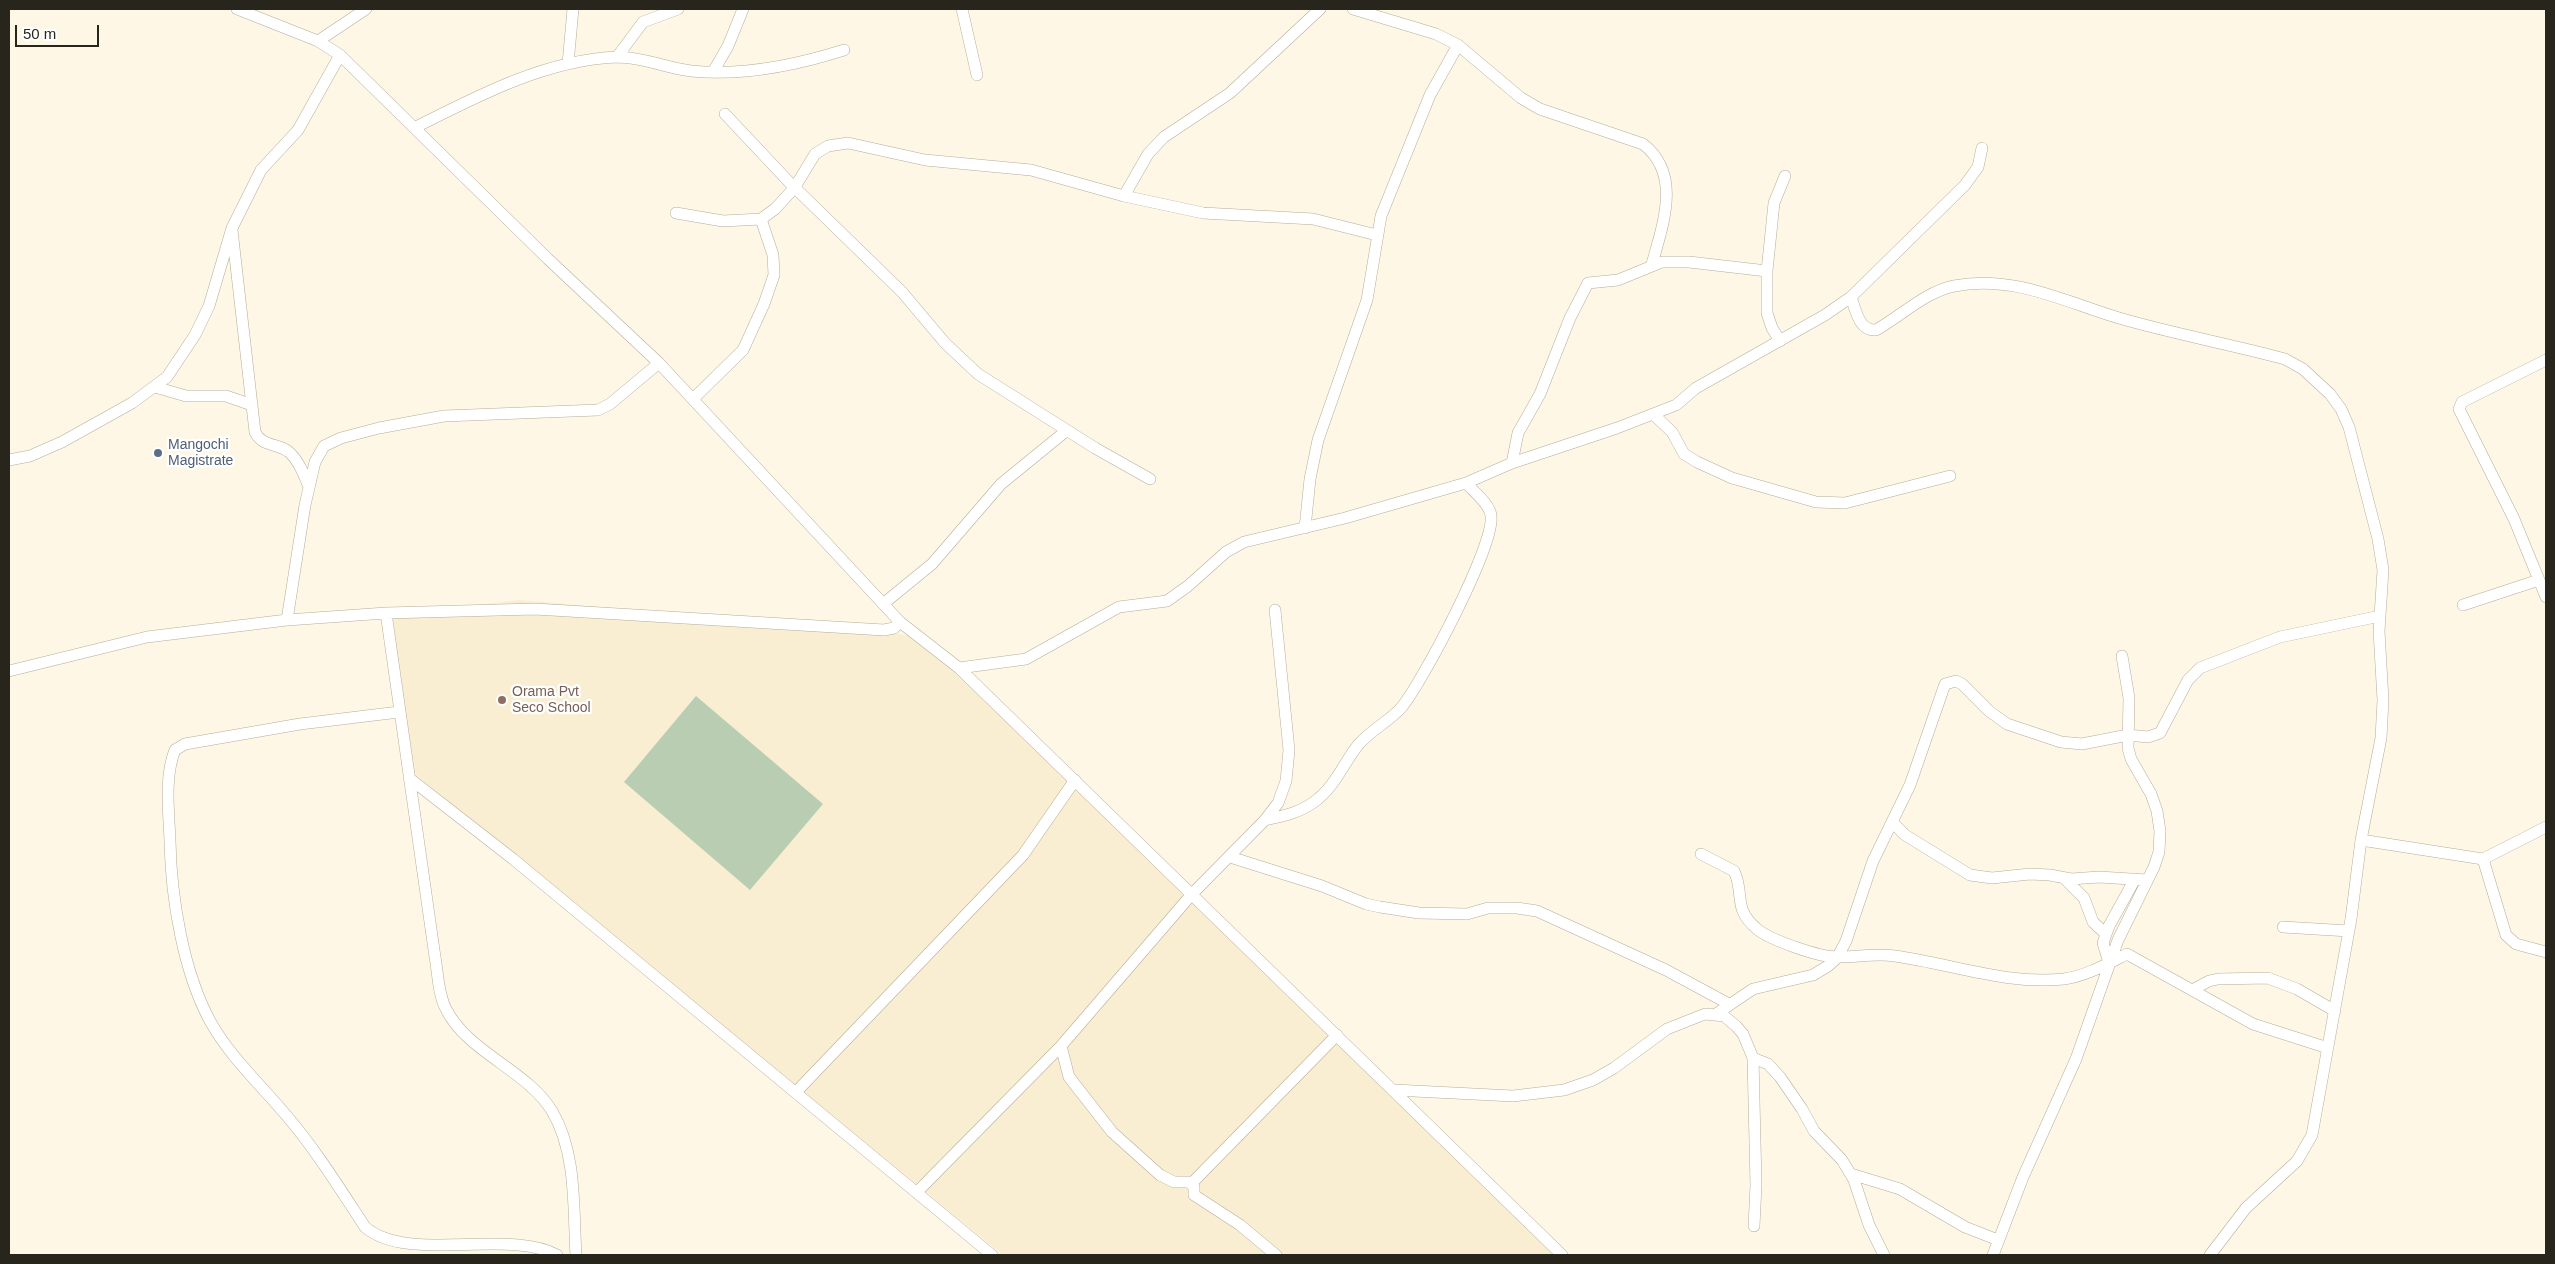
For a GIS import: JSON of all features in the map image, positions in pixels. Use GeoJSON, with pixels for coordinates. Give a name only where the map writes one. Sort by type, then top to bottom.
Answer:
{"type":"FeatureCollection","features":[{"type":"Feature","properties":{"kind":"street"},"geometry":{"type":"LineString","coordinates":[[237,9],[258,12],[318,41],[340,55],[659,363],[900,622],[959,668],[1562,1255]]}},
{"type":"Feature","properties":{"kind":"street"},"geometry":{"type":"LineString","coordinates":[[318,41],[366,9]]}},
{"type":"Feature","properties":{"kind":"street"},"geometry":{"type":"LineString","coordinates":[[568,64],[573,9]]}},
{"type":"Feature","properties":{"kind":"street"},"geometry":{"type":"LineString","coordinates":[[617,58],[643,22],[678,9]]}},
{"type":"Feature","properties":{"kind":"street"},"geometry":{"type":"LineString","coordinates":[[712,72],[728,46],[743,9]]}},
{"type":"Feature","properties":{"kind":"street"},"geometry":{"type":"LineString","coordinates":[[962,9],[977,75]]}},
{"type":"Feature","properties":{"kind":"street"},"geometry":{"type":"LineString","coordinates":[[1124,196],[1148,154],[1164,137],[1230,93],[1320,9]]}},
{"type":"Feature","properties":{"kind":"street"},"geometry":{"type":"LineString","coordinates":[[1353,9],[1417,26],[1458,45],[1521,98],[1540,109],[1643,144],[1651,150],[1662,168],[1668,190],[1652,264]]}},
{"type":"Feature","properties":{"kind":"street"},"geometry":{"type":"LineString","coordinates":[[1305,528],[1310,478],[1318,440],[1365,307],[1381,216],[1422,114],[1439,78],[1458,45]]}},
{"type":"Feature","properties":{"kind":"street"},"geometry":{"type":"LineString","coordinates":[[414,128],[462,104],[521,79],[568,64],[617,58],[640,59],[689,70],[712,72],[813,60],[844,50]]}},
{"type":"Feature","properties":{"kind":"street"},"geometry":{"type":"LineString","coordinates":[[9,460],[30,456],[62,442],[132,403],[155,387],[180,361],[195,335],[215,290],[232,228],[261,170],[298,130],[340,55]]}},
{"type":"Feature","properties":{"kind":"street"},"geometry":{"type":"LineString","coordinates":[[725,114],[795,187],[902,292],[964,362],[978,374],[1066,431],[1150,479]]}},
{"type":"Feature","properties":{"kind":"street"},"geometry":{"type":"LineString","coordinates":[[676,214],[723,222],[761,219],[775,209],[795,187],[815,154],[828,146],[848,143],[925,160],[1030,170],[1124,196],[1203,213],[1313,219],[1377,235]]}},
{"type":"Feature","properties":{"kind":"street"},"geometry":{"type":"LineString","coordinates":[[959,668],[1026,659],[1049,649],[1119,607],[1160,603],[1172,598],[1222,556],[1244,542],[1305,528],[1466,484],[1512,463],[1676,405],[1696,388],[1780,341],[1851,297],[1965,185],[1978,167],[1982,148]]}},
{"type":"Feature","properties":{"kind":"street"},"geometry":{"type":"LineString","coordinates":[[1780,341],[1772,328],[1767,313],[1766,271],[1774,203],[1785,176]]}},
{"type":"Feature","properties":{"kind":"street"},"geometry":{"type":"LineString","coordinates":[[692,399],[742,350],[764,304],[774,274],[773,255],[761,219]]}},
{"type":"Feature","properties":{"kind":"street"},"geometry":{"type":"LineString","coordinates":[[232,228],[253,422],[258,437],[262,441],[289,452],[300,467],[309,487]]}},
{"type":"Feature","properties":{"kind":"street"},"geometry":{"type":"LineString","coordinates":[[1512,463],[1518,433],[1540,394],[1585,285],[1594,281],[1622,279],[1652,264],[1689,262],[1766,271]]}},
{"type":"Feature","properties":{"kind":"street"},"geometry":{"type":"LineString","coordinates":[[1851,297],[1862,326],[1870,331],[1876,330],[1939,291],[1971,283],[1999,282],[2120,318],[2293,362],[2315,379],[2330,394],[2341,409],[2349,428],[2381,555],[2383,577],[2380,616],[2383,700],[2381,738],[2361,840],[2349,931],[2315,1123],[2305,1149],[2287,1172],[2246,1208],[2210,1255]]}},
{"type":"Feature","properties":{"kind":"street"},"geometry":{"type":"LineString","coordinates":[[2546,360],[2462,402],[2459,409],[2514,518],[2546,596]]}},
{"type":"Feature","properties":{"kind":"street"},"geometry":{"type":"LineString","coordinates":[[286,620],[297,543],[309,487],[319,453],[324,446],[341,438],[444,416],[598,410],[610,404],[659,363]]}},
{"type":"Feature","properties":{"kind":"street"},"geometry":{"type":"LineString","coordinates":[[155,387],[186,396],[226,396],[252,405]]}},
{"type":"Feature","properties":{"kind":"street"},"geometry":{"type":"LineString","coordinates":[[1653,414],[1672,432],[1684,454],[1696,462],[1732,478],[1816,502],[1845,503],[1950,476]]}},
{"type":"Feature","properties":{"kind":"street"},"geometry":{"type":"LineString","coordinates":[[884,604],[932,564],[1001,484],[1066,431]]}},
{"type":"Feature","properties":{"kind":"street"},"geometry":{"type":"LineString","coordinates":[[1265,820],[1300,811],[1324,794],[1358,745],[1401,708],[1421,680],[1480,559],[1491,525],[1489,510],[1466,484]]}},
{"type":"Feature","properties":{"kind":"street"},"geometry":{"type":"LineString","coordinates":[[2463,605],[2539,580]]}},
{"type":"Feature","properties":{"kind":"street"},"geometry":{"type":"LineString","coordinates":[[9,671],[147,637],[286,620],[386,614],[535,609],[884,630],[894,628],[900,622]]}},
{"type":"Feature","properties":{"kind":"street"},"geometry":{"type":"LineString","coordinates":[[917,1192],[1061,1046],[1192,894],[1265,820],[1283,792],[1289,766],[1289,750],[1275,610]]}},
{"type":"Feature","properties":{"kind":"street"},"geometry":{"type":"LineString","coordinates":[[386,614],[435,957],[445,1007],[467,1035],[536,1093],[551,1109],[561,1128],[569,1164],[576,1255]]}},
{"type":"Feature","properties":{"kind":"street"},"geometry":{"type":"LineString","coordinates":[[1716,1014],[1753,990],[1813,975],[1837,958],[1846,941],[1873,862],[1910,785],[1943,686],[1948,682],[1956,681],[1962,684],[2000,720],[2040,736],[2082,744],[2128,735],[2148,737],[2160,733],[2188,680],[2200,668],[2280,637],[2380,616]]}},
{"type":"Feature","properties":{"kind":"street"},"geometry":{"type":"LineString","coordinates":[[1992,1255],[2022,1177],[2076,1059],[2109,963],[2159,852],[2160,831],[2157,811],[2151,794],[2131,759],[2128,735],[2129,698],[2122,656]]}},
{"type":"Feature","properties":{"kind":"street"},"geometry":{"type":"LineString","coordinates":[[399,712],[300,724],[185,744],[175,750],[170,775],[170,858],[176,914],[195,985],[209,1019],[224,1044],[310,1145],[365,1226],[374,1236],[388,1243],[413,1247],[533,1248],[557,1255]]}},
{"type":"Feature","properties":{"kind":"street"},"geometry":{"type":"LineString","coordinates":[[409,778],[513,859],[992,1255]]}},
{"type":"Feature","properties":{"kind":"street"},"geometry":{"type":"LineString","coordinates":[[796,1092],[1023,855],[1075,780]]}},
{"type":"Feature","properties":{"kind":"street"},"geometry":{"type":"LineString","coordinates":[[1892,822],[1905,835],[1970,875],[1992,878],[2030,874],[2050,875],[2065,879],[2099,877],[2148,880]]}},
{"type":"Feature","properties":{"kind":"street"},"geometry":{"type":"LineString","coordinates":[[2361,840],[2483,859],[2546,827]]}},
{"type":"Feature","properties":{"kind":"street"},"geometry":{"type":"LineString","coordinates":[[1701,854],[1734,871],[1742,910],[1758,930],[1816,953],[1837,958],[1893,956],[1984,974],[2039,980],[2086,974],[2127,954],[2194,989],[2253,1024],[2328,1048]]}},
{"type":"Feature","properties":{"kind":"street"},"geometry":{"type":"LineString","coordinates":[[1230,857],[1322,886],[1366,904],[1380,907],[1419,912],[1467,914],[1488,908],[1517,908],[1537,911],[1666,970],[1729,1004]]}},
{"type":"Feature","properties":{"kind":"street"},"geometry":{"type":"LineString","coordinates":[[2483,859],[2506,935],[2516,944],[2546,952]]}},
{"type":"Feature","properties":{"kind":"street"},"geometry":{"type":"LineString","coordinates":[[2065,879],[2084,898],[2093,922],[2106,934]]}},
{"type":"Feature","properties":{"kind":"street"},"geometry":{"type":"LineString","coordinates":[[2109,963],[2103,943],[2108,926],[2135,879]]}},
{"type":"Feature","properties":{"kind":"street"},"geometry":{"type":"LineString","coordinates":[[2283,927],[2349,931]]}},
{"type":"Feature","properties":{"kind":"street"},"geometry":{"type":"LineString","coordinates":[[2194,989],[2209,981],[2218,979],[2268,978],[2297,989],[2335,1011]]}},
{"type":"Feature","properties":{"kind":"street"},"geometry":{"type":"LineString","coordinates":[[1394,1090],[1513,1096],[1564,1090],[1593,1080],[1614,1068],[1667,1028],[1705,1014],[1716,1014],[1728,1019],[1736,1026],[1749,1047],[1753,1058],[1756,1185],[1754,1226]]}},
{"type":"Feature","properties":{"kind":"street"},"geometry":{"type":"LineString","coordinates":[[1191,1184],[1337,1035]]}},
{"type":"Feature","properties":{"kind":"street"},"geometry":{"type":"LineString","coordinates":[[1061,1046],[1069,1076],[1112,1132],[1160,1175],[1174,1182],[1189,1182],[1191,1184]]}},
{"type":"Feature","properties":{"kind":"street"},"geometry":{"type":"LineString","coordinates":[[1753,1058],[1768,1064],[1780,1077],[1802,1109],[1814,1131],[1837,1153],[1851,1174],[1858,1188],[1869,1225],[1884,1255]]}},
{"type":"Feature","properties":{"kind":"street"},"geometry":{"type":"LineString","coordinates":[[1851,1174],[1900,1189],[1965,1227],[1998,1240]]}},
{"type":"Feature","properties":{"kind":"street"},"geometry":{"type":"LineString","coordinates":[[1191,1184],[1194,1195],[1240,1225],[1276,1255]]}},
{"type":"Feature","properties":{"kind":"shaded area"},"geometry":{"type":"Polygon","coordinates":[[[519,600],[890,632],[933,641],[1368,1068],[1567,1255],[1003,1255],[414,773],[390,615],[519,600]]]}},
{"type":"Feature","properties":{"kind":"green space"},"geometry":{"type":"Polygon","coordinates":[[[696,696],[823,804],[750,890],[624,782],[696,696]]]}},
{"type":"Feature","properties":{"kind":"place","name":"Mangochi Magistrate"},"geometry":{"type":"Point","coordinates":[158,453]}},
{"type":"Feature","properties":{"kind":"place","name":"Orama Pvt Seco School"},"geometry":{"type":"Point","coordinates":[502,700]}}]}
